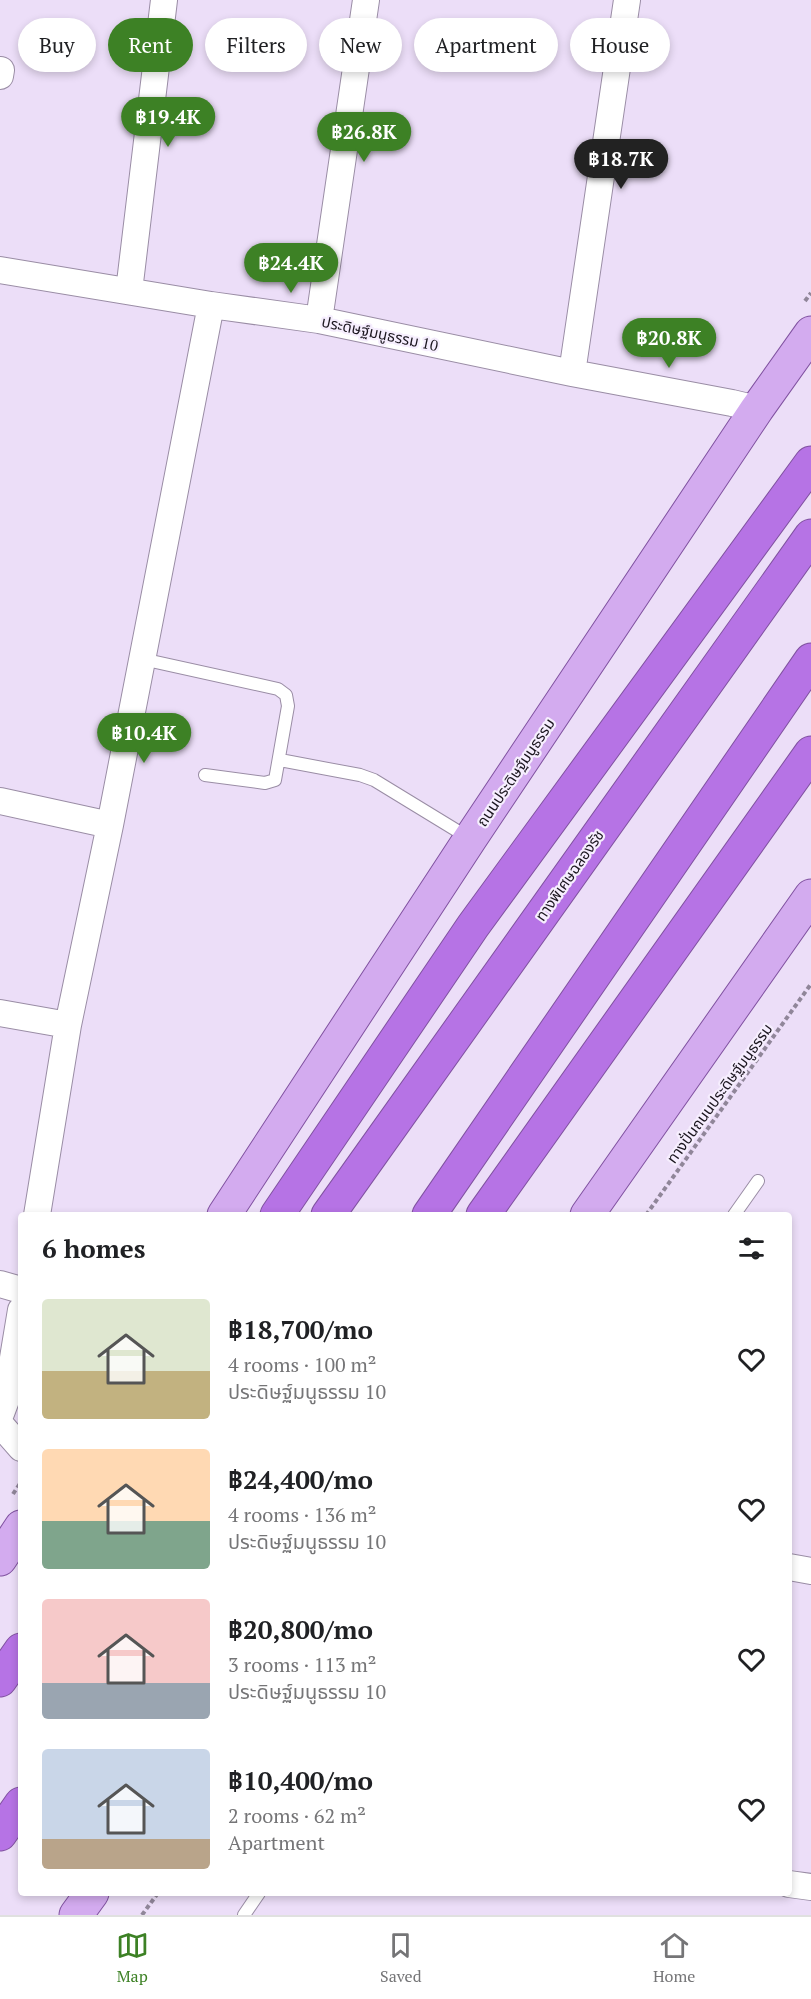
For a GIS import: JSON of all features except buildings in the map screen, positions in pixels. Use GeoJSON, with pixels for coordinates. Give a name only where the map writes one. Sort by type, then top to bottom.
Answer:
{"type":"FeatureCollection","features":[{"type":"Feature","properties":{"kind":"highway"},"geometry":{"type":"LineString","coordinates":[[279,1212],[473,926],[811,463]]}},
{"type":"Feature","properties":{"kind":"highway","name":"ทางพิเศษฉลองรัช"},"geometry":{"type":"LineString","coordinates":[[330,1212],[811,536]]}},
{"type":"Feature","properties":{"kind":"highway"},"geometry":{"type":"LineString","coordinates":[[431,1212],[811,660]]}},
{"type":"Feature","properties":{"kind":"highway"},"geometry":{"type":"LineString","coordinates":[[485,1212],[811,753]]}},
{"type":"Feature","properties":{"kind":"highway"},"geometry":{"type":"LineString","coordinates":[[0,1680],[18,1654]]}},
{"type":"Feature","properties":{"kind":"highway"},"geometry":{"type":"LineString","coordinates":[[0,1834],[18,1808]]}},
{"type":"Feature","properties":{"kind":"main road","name":"ถนนประดิษฐ์มนูธรรม"},"geometry":{"type":"LineString","coordinates":[[226,1212],[470,839],[757,409],[811,333]]}},
{"type":"Feature","properties":{"kind":"main road"},"geometry":{"type":"LineString","coordinates":[[589,1212],[811,896]]}},
{"type":"Feature","properties":{"kind":"main road"},"geometry":{"type":"LineString","coordinates":[[0,1559],[18,1532]]}},
{"type":"Feature","properties":{"kind":"main road"},"geometry":{"type":"LineString","coordinates":[[76,1915],[90,1896]]}},
{"type":"Feature","properties":{"kind":"street"},"geometry":{"type":"LineString","coordinates":[[129,291],[164,0]]}},
{"type":"Feature","properties":{"kind":"street"},"geometry":{"type":"LineString","coordinates":[[319,320],[366,0]]}},
{"type":"Feature","properties":{"kind":"street"},"geometry":{"type":"LineString","coordinates":[[572,373],[627,0]]}},
{"type":"Feature","properties":{"kind":"street","name":"ประดิษฐ์มนูธรรม 10"},"geometry":{"type":"LineString","coordinates":[[0,270],[210,305],[319,320],[757,409]]}},
{"type":"Feature","properties":{"kind":"street"},"geometry":{"type":"LineString","coordinates":[[37,1212],[68,1026],[110,825],[210,305]]}},
{"type":"Feature","properties":{"kind":"street"},"geometry":{"type":"LineString","coordinates":[[0,801],[110,825]]}},
{"type":"Feature","properties":{"kind":"street"},"geometry":{"type":"LineString","coordinates":[[0,1013],[68,1026]]}},
{"type":"Feature","properties":{"kind":"street"},"geometry":{"type":"LineString","coordinates":[[0,1284],[18,1289]]}},
{"type":"Feature","properties":{"kind":"street"},"geometry":{"type":"LineString","coordinates":[[0,1416],[6,1400],[18,1328]]}},
{"type":"Feature","properties":{"kind":"street"},"geometry":{"type":"LineString","coordinates":[[0,1424],[18,1445]]}},
{"type":"Feature","properties":{"kind":"street"},"geometry":{"type":"LineString","coordinates":[[792,1568],[811,1571]]}},
{"type":"Feature","properties":{"kind":"street"},"geometry":{"type":"LineString","coordinates":[[792,1884],[811,1887]]}},
{"type":"Feature","properties":{"kind":"lane"},"geometry":{"type":"LineString","coordinates":[[142,659],[278,689],[286,695],[288,706],[275,780],[265,783],[205,775]]}},
{"type":"Feature","properties":{"kind":"lane"},"geometry":{"type":"LineString","coordinates":[[280,760],[360,775],[374,780],[470,839]]}},
{"type":"Feature","properties":{"kind":"lane"},"geometry":{"type":"LineString","coordinates":[[736,1212],[758,1181]]}},
{"type":"Feature","properties":{"kind":"lane"},"geometry":{"type":"LineString","coordinates":[[244,1915],[257,1896]]}},
{"type":"Feature","properties":{"kind":"path","name":"ทางปั่นถนนประดิษฐ์มนูธรรม"},"geometry":{"type":"LineString","coordinates":[[648,1212],[811,984]]}},
{"type":"Feature","properties":{"kind":"path"},"geometry":{"type":"LineString","coordinates":[[142,1915],[156,1896]]}}]}
